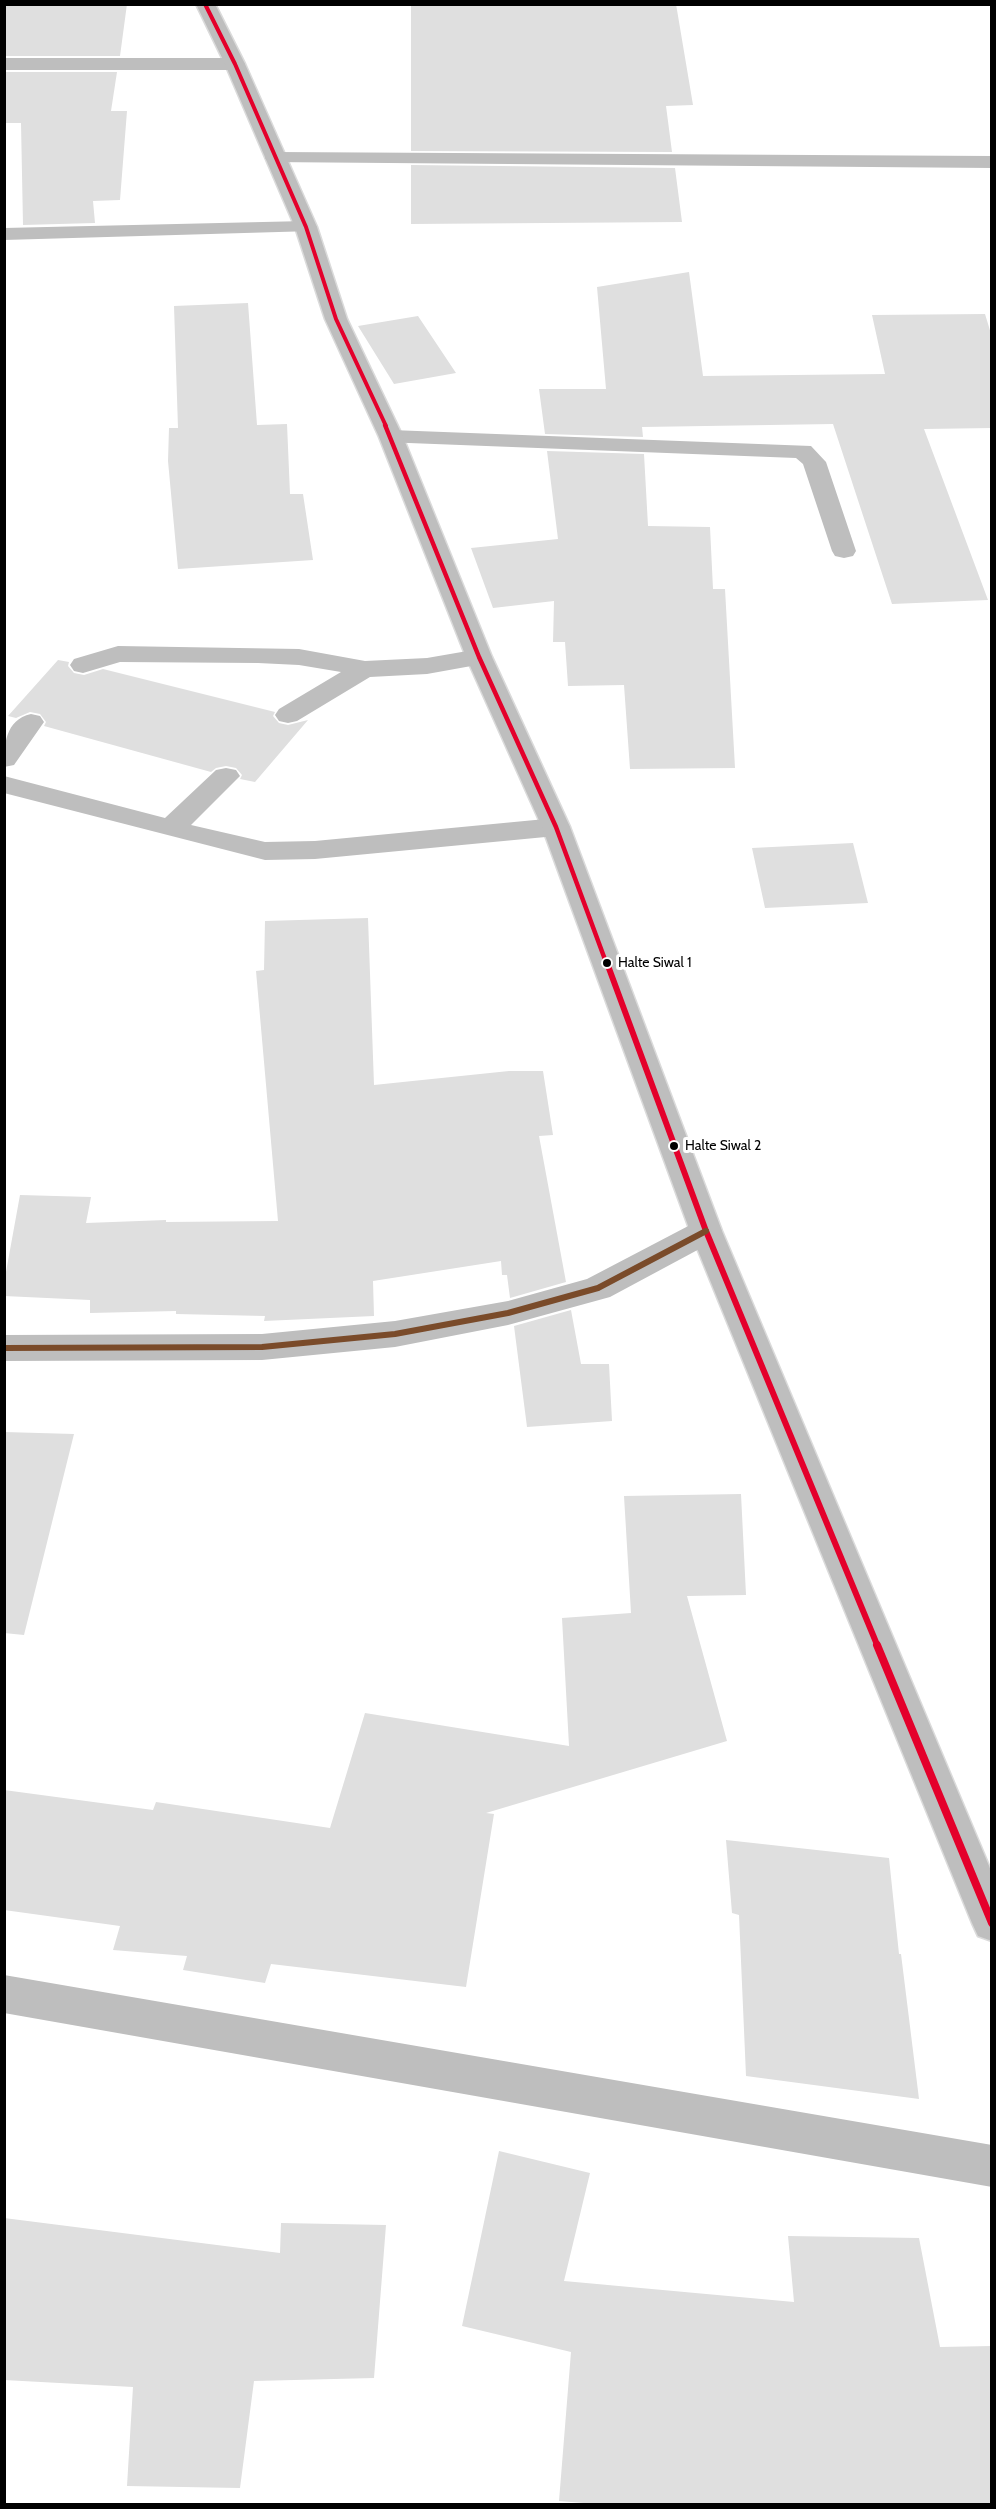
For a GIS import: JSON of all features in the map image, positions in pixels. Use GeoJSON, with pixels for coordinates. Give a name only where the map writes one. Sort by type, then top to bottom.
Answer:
{"type":"FeatureCollection","features":[{"type":"Feature","properties":{"kind":"main road"},"geometry":{"type":"LineString","coordinates":[[205,4],[235,64],[306,227],[336,319],[391,437],[479,657],[556,827],[706,1231],[984,1881],[992,1923]]}},
{"type":"Feature","properties":{"kind":"main road"},"geometry":{"type":"LineString","coordinates":[[4,64],[235,64]]}},
{"type":"Feature","properties":{"kind":"main road"},"geometry":{"type":"LineString","coordinates":[[275,158],[992,162]]}},
{"type":"Feature","properties":{"kind":"main road"},"geometry":{"type":"LineString","coordinates":[[4,234],[306,227]]}},
{"type":"Feature","properties":{"kind":"main road"},"geometry":{"type":"LineString","coordinates":[[391,437],[803,452],[814,462],[844,551]]}},
{"type":"Feature","properties":{"kind":"main road"},"geometry":{"type":"LineString","coordinates":[[83,664],[118,654],[258,655],[299,657],[365,669],[427,666],[479,657]]}},
{"type":"Feature","properties":{"kind":"main road"},"geometry":{"type":"LineString","coordinates":[[288,715],[365,669]]}},
{"type":"Feature","properties":{"kind":"main road"},"geometry":{"type":"LineString","coordinates":[[4,759],[31,722]]}},
{"type":"Feature","properties":{"kind":"main road"},"geometry":{"type":"LineString","coordinates":[[171,828],[226,776]]}},
{"type":"Feature","properties":{"kind":"main road"},"geometry":{"type":"LineString","coordinates":[[4,784],[265,851],[315,850],[556,827]]}},
{"type":"Feature","properties":{"kind":"main road"},"geometry":{"type":"LineString","coordinates":[[4,1348],[262,1347],[395,1334],[508,1313],[598,1288],[706,1231]]}},
{"type":"Feature","properties":{"kind":"main road"},"geometry":{"type":"LineString","coordinates":[[4,1994],[992,2166]]}},
{"type":"Feature","properties":{"kind":"building"},"geometry":{"type":"Polygon","coordinates":[[[4,4],[127,4],[120,56],[4,56],[4,4]]]}},
{"type":"Feature","properties":{"kind":"building"},"geometry":{"type":"Polygon","coordinates":[[[411,4],[676,4],[693,105],[666,106],[672,152],[411,151],[411,4]]]}},
{"type":"Feature","properties":{"kind":"building"},"geometry":{"type":"Polygon","coordinates":[[[4,72],[117,72],[111,111],[127,111],[120,200],[93,201],[95,223],[23,225],[21,123],[4,123],[4,72]]]}},
{"type":"Feature","properties":{"kind":"building"},"geometry":{"type":"Polygon","coordinates":[[[411,165],[675,168],[682,222],[411,224],[411,165]]]}},
{"type":"Feature","properties":{"kind":"building"},"geometry":{"type":"Polygon","coordinates":[[[689,272],[703,376],[885,374],[872,315],[985,314],[992,337],[992,428],[924,429],[988,600],[892,604],[833,424],[642,427],[643,437],[545,434],[539,389],[606,389],[597,287],[689,272]]]}},
{"type":"Feature","properties":{"kind":"building"},"geometry":{"type":"Polygon","coordinates":[[[248,303],[257,425],[287,424],[290,494],[303,494],[313,560],[178,569],[168,461],[169,428],[178,428],[174,306],[248,303]]]}},
{"type":"Feature","properties":{"kind":"building"},"geometry":{"type":"Polygon","coordinates":[[[418,316],[456,373],[394,384],[358,326],[418,316]]]}},
{"type":"Feature","properties":{"kind":"building"},"geometry":{"type":"Polygon","coordinates":[[[547,451],[644,454],[648,526],[710,527],[713,589],[725,589],[735,768],[630,769],[624,685],[568,686],[565,642],[553,642],[554,601],[493,608],[471,548],[558,539],[547,451]]]}},
{"type":"Feature","properties":{"kind":"building"},"geometry":{"type":"Polygon","coordinates":[[[58,660],[69,662],[68,666],[74,673],[84,675],[103,669],[275,712],[273,716],[279,723],[288,725],[308,720],[255,782],[240,779],[242,775],[236,768],[226,766],[216,768],[211,772],[44,726],[46,722],[40,714],[30,712],[16,718],[8,716],[58,660]]]}},
{"type":"Feature","properties":{"kind":"building"},"geometry":{"type":"Polygon","coordinates":[[[853,843],[868,903],[765,908],[752,848],[853,843]]]}},
{"type":"Feature","properties":{"kind":"building"},"geometry":{"type":"Polygon","coordinates":[[[368,918],[374,1085],[509,1071],[543,1071],[553,1135],[539,1136],[566,1282],[510,1298],[507,1275],[502,1275],[501,1261],[373,1281],[374,1316],[264,1321],[265,1316],[176,1314],[176,1311],[90,1313],[90,1300],[4,1296],[4,1283],[20,1195],[91,1197],[86,1223],[166,1220],[166,1222],[278,1221],[256,971],[264,970],[265,921],[368,918]]]}},
{"type":"Feature","properties":{"kind":"building"},"geometry":{"type":"Polygon","coordinates":[[[571,1310],[581,1364],[609,1364],[612,1421],[527,1427],[514,1326],[571,1310]]]}},
{"type":"Feature","properties":{"kind":"building"},"geometry":{"type":"Polygon","coordinates":[[[4,1432],[74,1434],[24,1635],[4,1633],[4,1432]]]}},
{"type":"Feature","properties":{"kind":"building"},"geometry":{"type":"Polygon","coordinates":[[[741,1494],[746,1595],[687,1596],[727,1741],[486,1813],[494,1814],[466,1987],[271,1964],[265,1983],[183,1970],[187,1956],[113,1950],[120,1926],[4,1910],[4,1790],[153,1810],[156,1802],[330,1828],[365,1713],[569,1746],[562,1618],[631,1613],[624,1496],[741,1494]]]}},
{"type":"Feature","properties":{"kind":"building"},"geometry":{"type":"Polygon","coordinates":[[[726,1840],[889,1858],[899,1954],[901,1954],[919,2099],[746,2076],[739,1915],[732,1913],[726,1840]]]}},
{"type":"Feature","properties":{"kind":"building"},"geometry":{"type":"Polygon","coordinates":[[[499,2151],[590,2173],[564,2281],[794,2302],[788,2236],[919,2238],[940,2347],[992,2346],[992,2505],[608,2505],[559,2501],[571,2352],[462,2326],[499,2151]]]}},
{"type":"Feature","properties":{"kind":"building"},"geometry":{"type":"Polygon","coordinates":[[[4,2218],[280,2253],[281,2223],[386,2225],[374,2378],[254,2381],[240,2488],[127,2486],[133,2387],[4,2380],[4,2218]]]}},
{"type":"Feature","properties":{"kind":"transit line"},"geometry":{"type":"LineString","coordinates":[[205,4],[235,64],[306,227],[336,319],[391,437],[479,657],[556,827],[706,1231],[992,1923]]}},
{"type":"Feature","properties":{"kind":"transit line"},"geometry":{"type":"LineString","coordinates":[[4,1348],[262,1347],[395,1334],[508,1313],[598,1288],[706,1231]]}},
{"type":"Feature","properties":{"kind":"place","name":"Halte Siwal 1"},"geometry":{"type":"Point","coordinates":[607,963]}},
{"type":"Feature","properties":{"kind":"place","name":"Halte Siwal 2"},"geometry":{"type":"Point","coordinates":[674,1146]}}]}
